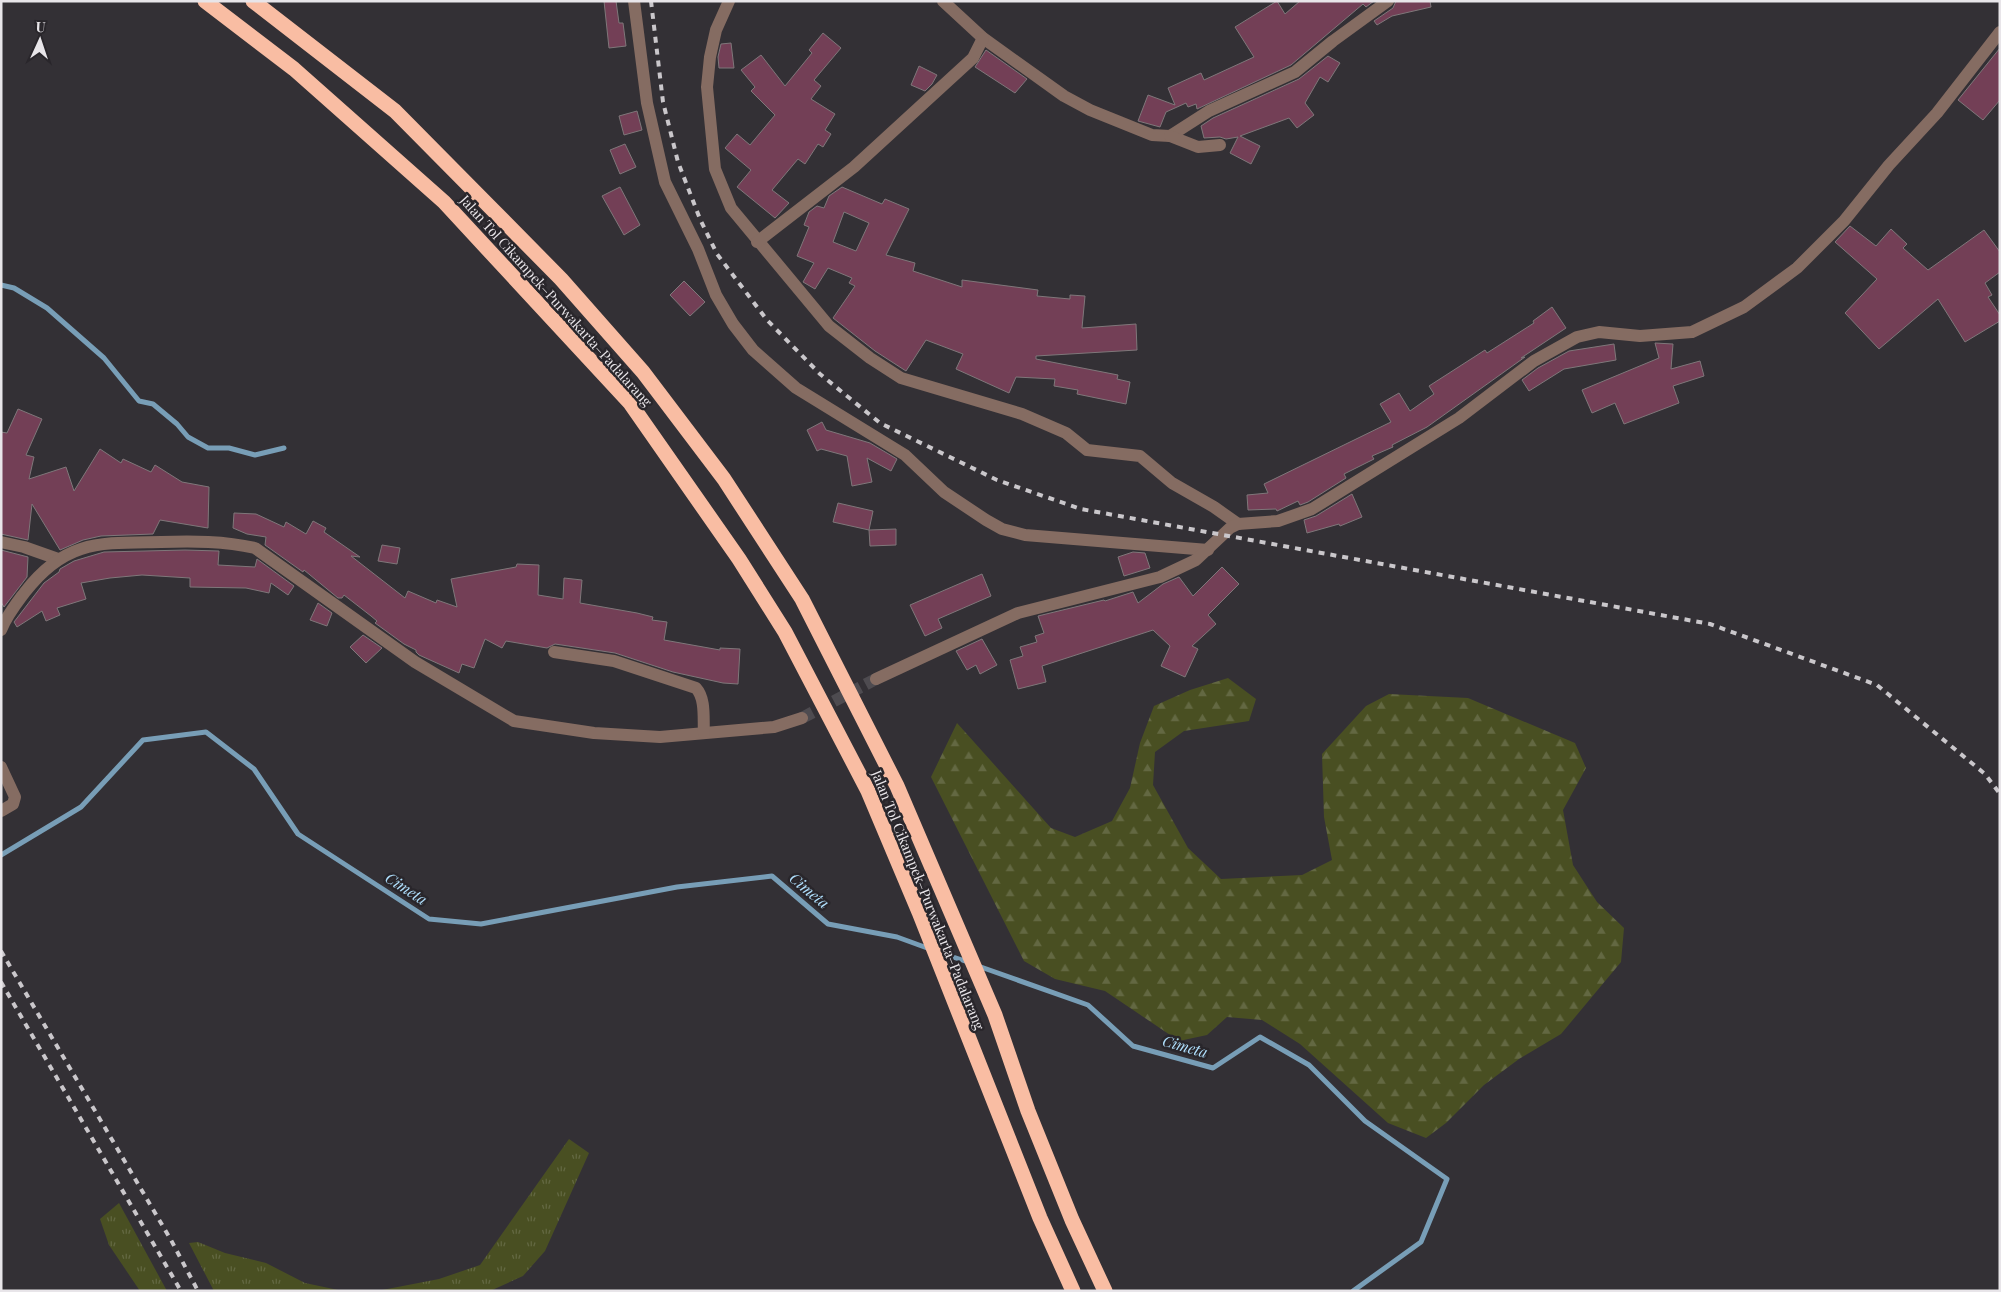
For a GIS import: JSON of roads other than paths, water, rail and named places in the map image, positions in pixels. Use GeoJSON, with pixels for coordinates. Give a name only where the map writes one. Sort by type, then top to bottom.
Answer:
{"type":"FeatureCollection","features":[{"type":"Feature","properties":{"kind":"highway","name":"Jalan Tol Cikampek–Purwakarta–Padalarang"},"geometry":{"type":"LineString","coordinates":[[205,1],[294,69],[444,202],[630,403],[739,559],[785,632],[868,791],[919,912],[1040,1218],[1073,1291]]}},
{"type":"Feature","properties":{"kind":"highway","name":"Jalan Tol Cikampek–Purwakarta–Padalarang"},"geometry":{"type":"LineString","coordinates":[[253,1],[395,112],[561,279],[644,372],[724,479],[802,599],[897,786],[995,1015],[1028,1111],[1072,1220],[1105,1291]]}},
{"type":"Feature","properties":{"kind":"street"},"geometry":{"type":"LineString","coordinates":[[634,1],[647,103],[665,182],[698,249],[716,295],[732,324],[752,350],[796,388],[905,455],[944,492],[1002,529],[1025,535],[1208,550]]}},
{"type":"Feature","properties":{"kind":"street"},"geometry":{"type":"LineString","coordinates":[[729,1],[716,30],[710,57],[707,87],[716,168],[731,208],[757,242],[797,284],[829,326],[890,372],[948,394],[1022,414],[1066,434],[1087,450],[1140,456],[1172,483],[1214,507],[1238,524]]}},
{"type":"Feature","properties":{"kind":"street"},"geometry":{"type":"LineString","coordinates":[[943,1],[984,38],[1064,96],[1090,110],[1152,135],[1170,136],[1198,147],[1220,145]]}},
{"type":"Feature","properties":{"kind":"street"},"geometry":{"type":"LineString","coordinates":[[1170,136],[1209,111],[1295,72],[1333,41],[1388,1]]}},
{"type":"Feature","properties":{"kind":"street"},"geometry":{"type":"LineString","coordinates":[[876,679],[1018,613],[1160,577],[1196,560],[1230,528],[1238,524],[1278,521],[1312,509],[1459,418],[1534,361],[1577,338],[1599,332],[1640,336],[1692,332],[1744,306],[1797,268],[1844,221],[1889,165],[1937,113],[2000,32]]}},
{"type":"Feature","properties":{"kind":"street"},"geometry":{"type":"LineString","coordinates":[[757,242],[854,167],[973,58],[984,38]]}},
{"type":"Feature","properties":{"kind":"street"},"geometry":{"type":"LineString","coordinates":[[1,542],[24,547],[58,560]]}},
{"type":"Feature","properties":{"kind":"street"},"geometry":{"type":"LineString","coordinates":[[1,630],[8,614],[34,580],[68,553],[94,544],[224,542],[255,548],[415,662],[514,721],[634,737],[774,727],[802,718]]}},
{"type":"Feature","properties":{"kind":"street"},"geometry":{"type":"LineString","coordinates":[[554,652],[620,663],[696,688],[701,696],[704,733]]}},
{"type":"Feature","properties":{"kind":"street"},"geometry":{"type":"LineString","coordinates":[[1,767],[15,797],[13,804],[1,811]]}},
{"type":"Feature","properties":{"kind":"waterway"},"geometry":{"type":"LineString","coordinates":[[1,285],[14,288],[47,308],[104,358],[139,401],[153,404],[177,424],[188,437],[208,448],[229,448],[255,455],[284,448]]}},
{"type":"Feature","properties":{"kind":"waterway","name":"Cimeta"},"geometry":{"type":"LineString","coordinates":[[1,855],[81,807],[143,740],[206,732],[254,769],[298,834],[429,919],[481,924],[677,887],[772,876],[828,924],[897,937],[930,949]]}},
{"type":"Feature","properties":{"kind":"waterway","name":"Cimeta"},"geometry":{"type":"LineString","coordinates":[[938,952],[968,962]]}},
{"type":"Feature","properties":{"kind":"waterway","name":"Cimeta"},"geometry":{"type":"LineString","coordinates":[[978,966],[1088,1005],[1133,1046],[1213,1068],[1260,1037],[1309,1065],[1365,1121],[1447,1179],[1421,1242],[1353,1291]]}},
{"type":"Feature","properties":{"kind":"tunnel"},"geometry":{"type":"LineString","coordinates":[[802,718],[876,679]]}},
{"type":"Feature","properties":{"kind":"railway"},"geometry":{"type":"LineString","coordinates":[[651,1],[663,102],[678,162],[700,219],[717,254],[767,320],[820,374],[880,423],[997,480],[1081,509],[1710,624],[1877,685],[1985,774],[2000,794]]}},
{"type":"Feature","properties":{"kind":"railway"},"geometry":{"type":"LineString","coordinates":[[1,951],[171,1240],[198,1291]]}},
{"type":"Feature","properties":{"kind":"railway"},"geometry":{"type":"LineString","coordinates":[[1,982],[181,1291]]}}]}
